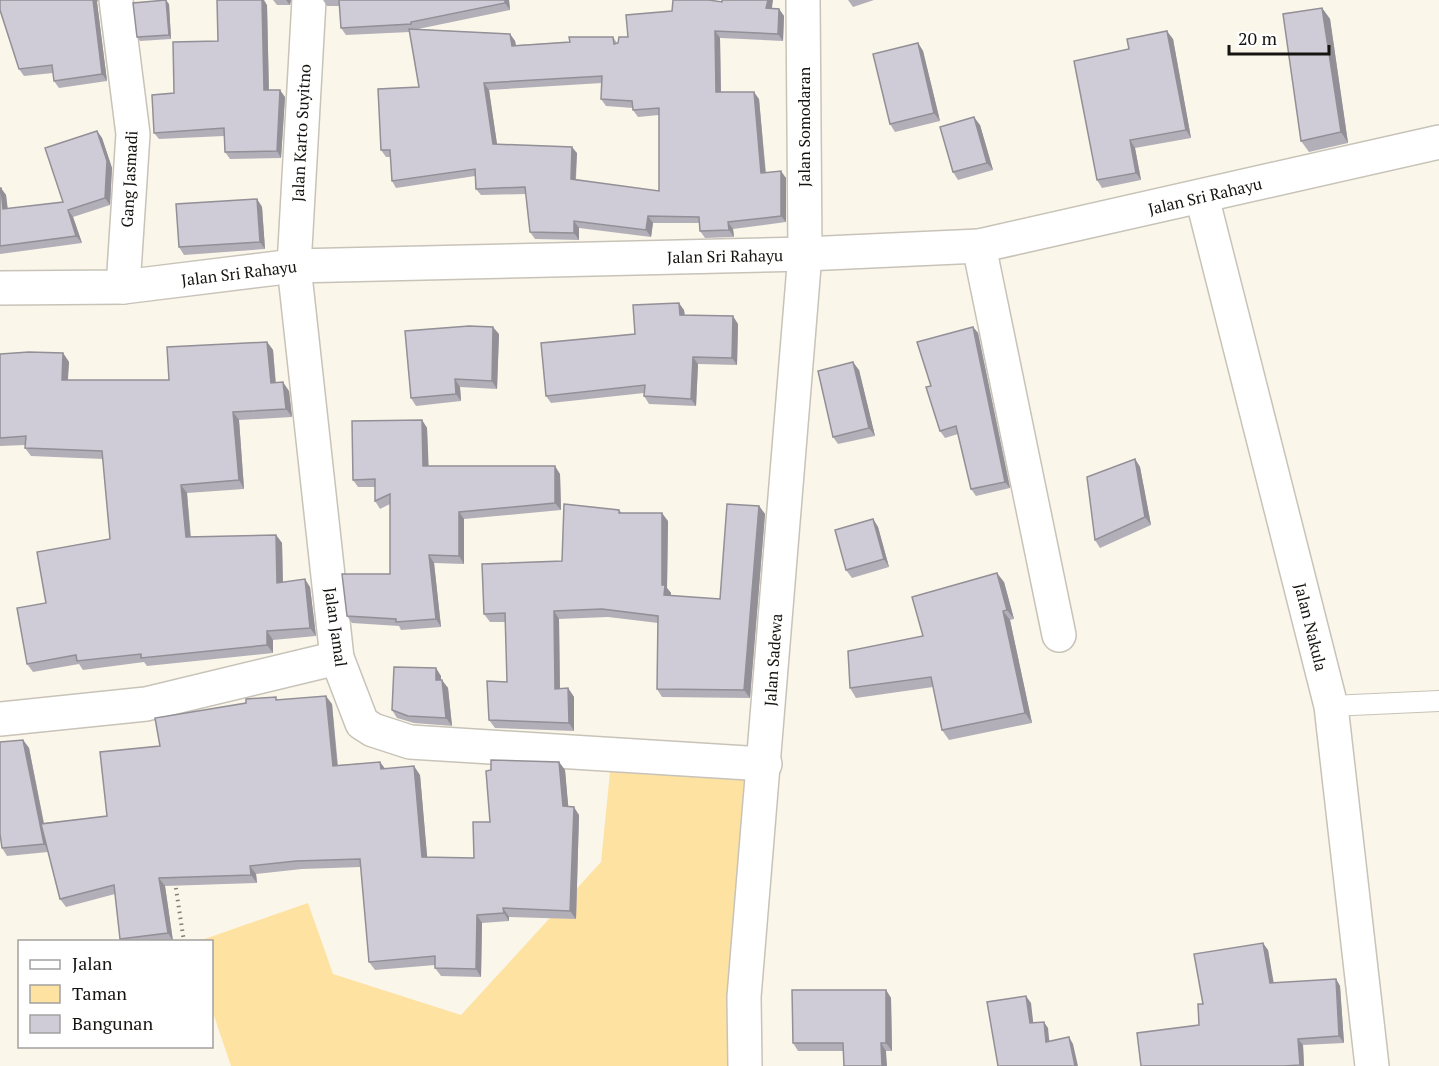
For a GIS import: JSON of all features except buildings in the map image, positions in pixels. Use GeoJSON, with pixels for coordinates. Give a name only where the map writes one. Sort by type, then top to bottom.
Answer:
{"type":"FeatureCollection","features":[{"type":"Feature","properties":{"kind":"street","name":"Gang Jasmadi"},"geometry":{"type":"LineString","coordinates":[[116,0],[133,134],[123,287]]}},
{"type":"Feature","properties":{"kind":"street","name":"Jalan Karto Suyitno"},"geometry":{"type":"LineString","coordinates":[[294,266],[309,0]]}},
{"type":"Feature","properties":{"kind":"street","name":"Jalan Somodaran"},"geometry":{"type":"LineString","coordinates":[[803,0],[805,254]]}},
{"type":"Feature","properties":{"kind":"street","name":"Jalan Sri Rahayu"},"geometry":{"type":"LineString","coordinates":[[0,288],[123,287],[294,266],[805,254],[979,246],[1439,142]]}},
{"type":"Feature","properties":{"kind":"street","name":"Jalan Nakula"},"geometry":{"type":"LineString","coordinates":[[1202,197],[1331,706],[1372,1066]]}},
{"type":"Feature","properties":{"kind":"street"},"geometry":{"type":"LineString","coordinates":[[979,246],[1059,635]]}},
{"type":"Feature","properties":{"kind":"street","name":"Jalan Sadewa"},"geometry":{"type":"LineString","coordinates":[[745,1066],[744,997],[765,765],[805,254]]}},
{"type":"Feature","properties":{"kind":"street","name":"Jalan Jamal"},"geometry":{"type":"LineString","coordinates":[[294,266],[338,658],[362,723],[373,730],[410,742],[602,752],[765,765]]}},
{"type":"Feature","properties":{"kind":"street"},"geometry":{"type":"LineString","coordinates":[[0,719],[146,704],[338,658]]}},
{"type":"Feature","properties":{"kind":"lane"},"geometry":{"type":"LineString","coordinates":[[1331,706],[1439,701]]}},
{"type":"Feature","properties":{"kind":"path"},"geometry":{"type":"LineString","coordinates":[[173,874],[184,940]]}},
{"type":"Feature","properties":{"kind":"green space"},"geometry":{"type":"Polygon","coordinates":[[[613,742],[771,758],[740,1066],[231,1066],[213,1013],[213,940],[202,940],[308,903],[333,974],[461,1015],[601,862],[613,742]]]}}]}
